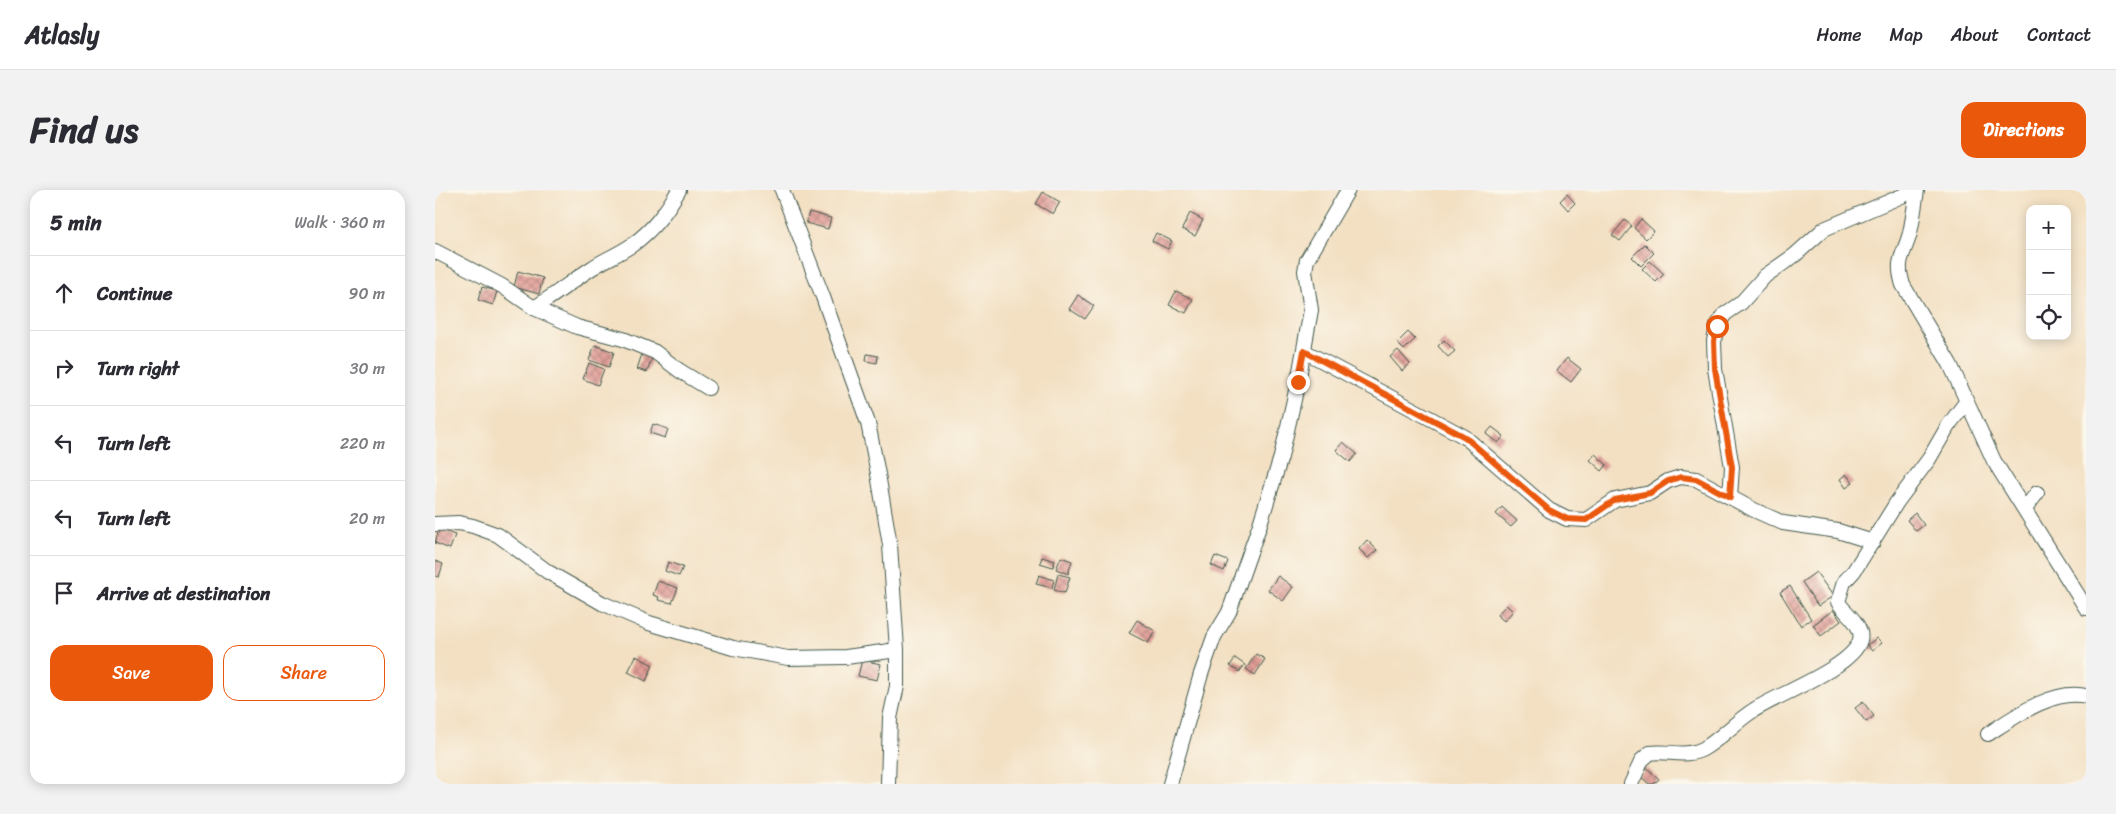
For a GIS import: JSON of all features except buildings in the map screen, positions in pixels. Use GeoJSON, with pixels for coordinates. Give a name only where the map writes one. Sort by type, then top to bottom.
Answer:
{"type":"FeatureCollection","features":[{"type":"Feature","properties":{"kind":"street"},"geometry":{"type":"LineString","coordinates":[[534,308],[562,291],[592,268],[631,246],[646,234],[663,216],[679,190]]}},
{"type":"Feature","properties":{"kind":"street"},"geometry":{"type":"LineString","coordinates":[[781,190],[823,297],[868,423],[890,545],[897,650],[897,686],[890,718],[888,784]]}},
{"type":"Feature","properties":{"kind":"street"},"geometry":{"type":"LineString","coordinates":[[1170,784],[1201,674],[1214,637],[1229,612],[1281,457],[1311,310],[1305,271],[1307,260],[1347,190]]}},
{"type":"Feature","properties":{"kind":"street"},"geometry":{"type":"LineString","coordinates":[[1730,497],[1732,467],[1715,369],[1714,341],[1717,326],[1725,314],[1741,303],[1765,276],[1795,255],[1824,229],[1917,190]]}},
{"type":"Feature","properties":{"kind":"street"},"geometry":{"type":"LineString","coordinates":[[1917,190],[1910,234],[1899,262],[1900,274],[1911,299],[1950,364],[1994,461],[2086,608]]}},
{"type":"Feature","properties":{"kind":"street"},"geometry":{"type":"LineString","coordinates":[[435,251],[501,286],[534,308],[577,327],[623,339],[655,352],[680,371],[709,388]]}},
{"type":"Feature","properties":{"kind":"street"},"geometry":{"type":"LineString","coordinates":[[1304,351],[1465,437],[1549,510],[1567,519],[1586,520],[1615,500],[1650,493],[1668,481],[1681,477],[1696,479],[1783,523],[1838,530],[1873,542]]}},
{"type":"Feature","properties":{"kind":"street"},"geometry":{"type":"LineString","coordinates":[[1631,784],[1642,760],[1650,752],[1659,751],[1685,754],[1702,750],[1754,710],[1803,685],[1837,664],[1856,648],[1860,641],[1859,628],[1839,604],[1838,599],[1844,582],[1855,571],[1897,502],[1929,459],[1948,426],[1966,402]]}},
{"type":"Feature","properties":{"kind":"street"},"geometry":{"type":"LineString","coordinates":[[2025,509],[2037,493]]}},
{"type":"Feature","properties":{"kind":"street"},"geometry":{"type":"LineString","coordinates":[[435,524],[466,524],[498,535],[555,577],[602,603],[649,623],[733,648],[788,658],[846,657],[897,650]]}},
{"type":"Feature","properties":{"kind":"street"},"geometry":{"type":"LineString","coordinates":[[1988,734],[2041,703],[2078,694],[2086,696]]}},
{"type":"Feature","properties":{"kind":"route"},"geometry":{"type":"LineString","coordinates":[[1298,382],[1304,351],[1465,437],[1549,510],[1567,519],[1579,521],[1586,520],[1615,500],[1633,498],[1650,493],[1668,481],[1681,477],[1696,479],[1730,497],[1732,467],[1715,369],[1714,341],[1717,326]]}}]}
